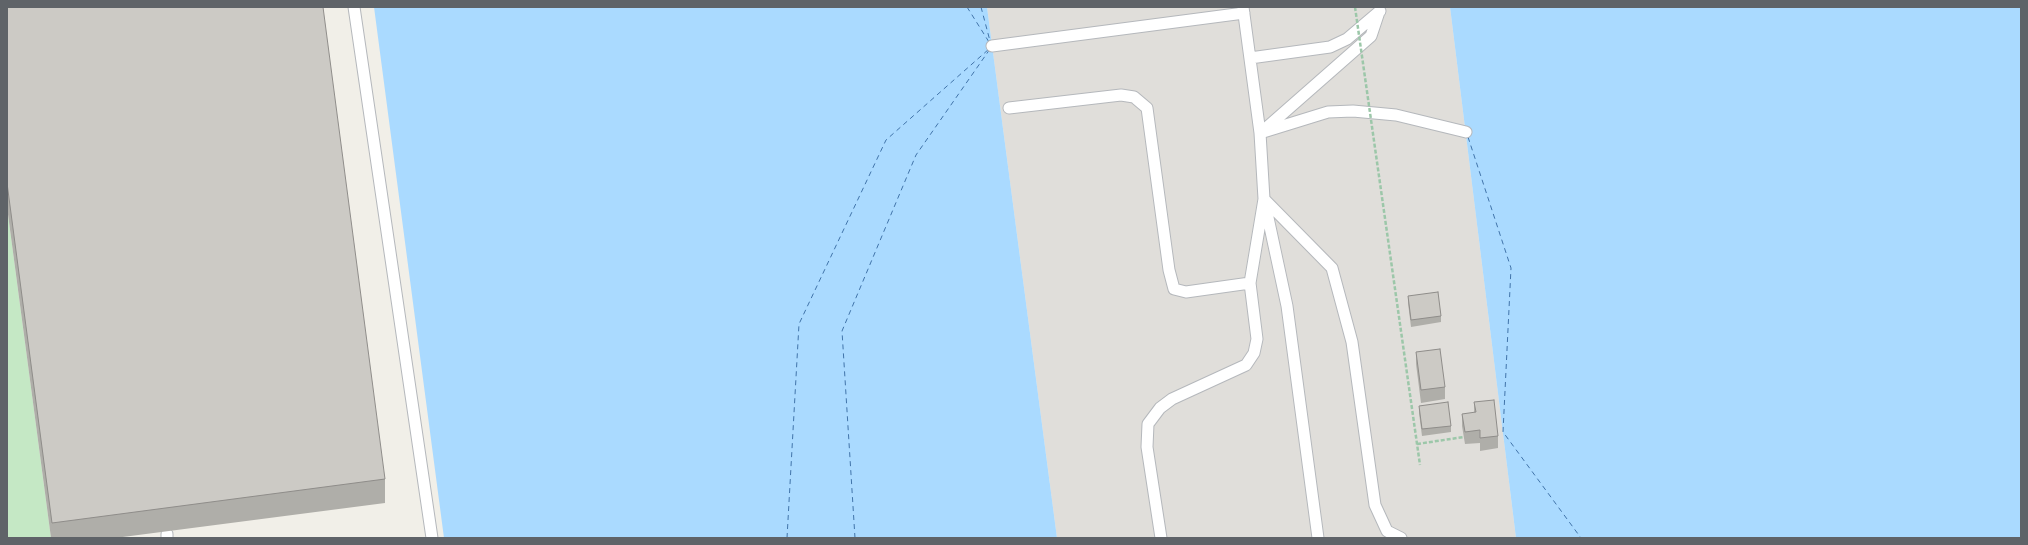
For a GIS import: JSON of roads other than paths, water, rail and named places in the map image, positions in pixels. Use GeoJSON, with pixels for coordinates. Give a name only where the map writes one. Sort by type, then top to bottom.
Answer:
{"type":"FeatureCollection","features":[{"type":"Feature","properties":{"kind":"lane"},"geometry":{"type":"LineString","coordinates":[[354,7],[432,538]]}},
{"type":"Feature","properties":{"kind":"lane"},"geometry":{"type":"LineString","coordinates":[[992,46],[1176,22],[1243,10],[1260,133],[1264,199],[1287,306],[1318,538]]}},
{"type":"Feature","properties":{"kind":"lane"},"geometry":{"type":"LineString","coordinates":[[1250,58],[1330,48],[1347,39],[1381,10]]}},
{"type":"Feature","properties":{"kind":"lane"},"geometry":{"type":"LineString","coordinates":[[1260,133],[1371,36],[1381,10]]}},
{"type":"Feature","properties":{"kind":"lane"},"geometry":{"type":"LineString","coordinates":[[1009,108],[1121,94],[1134,97],[1147,108],[1169,270],[1174,289],[1186,292],[1250,283]]}},
{"type":"Feature","properties":{"kind":"lane"},"geometry":{"type":"LineString","coordinates":[[1260,133],[1328,112],[1353,111],[1396,115],[1466,132]]}},
{"type":"Feature","properties":{"kind":"lane"},"geometry":{"type":"LineString","coordinates":[[1160,538],[1147,447],[1148,424],[1160,408],[1172,399],[1246,365],[1254,353],[1257,339],[1250,283],[1264,199]]}},
{"type":"Feature","properties":{"kind":"lane"},"geometry":{"type":"LineString","coordinates":[[1264,199],[1332,268],[1352,342],[1375,505],[1387,531],[1401,538]]}},
{"type":"Feature","properties":{"kind":"water"},"geometry":{"type":"Polygon","coordinates":[[[374,7],[987,7],[1057,538],[444,538],[374,7]]]}},
{"type":"Feature","properties":{"kind":"water"},"geometry":{"type":"Polygon","coordinates":[[[1450,7],[2021,7],[2021,538],[1516,538],[1450,7]]]}}]}
